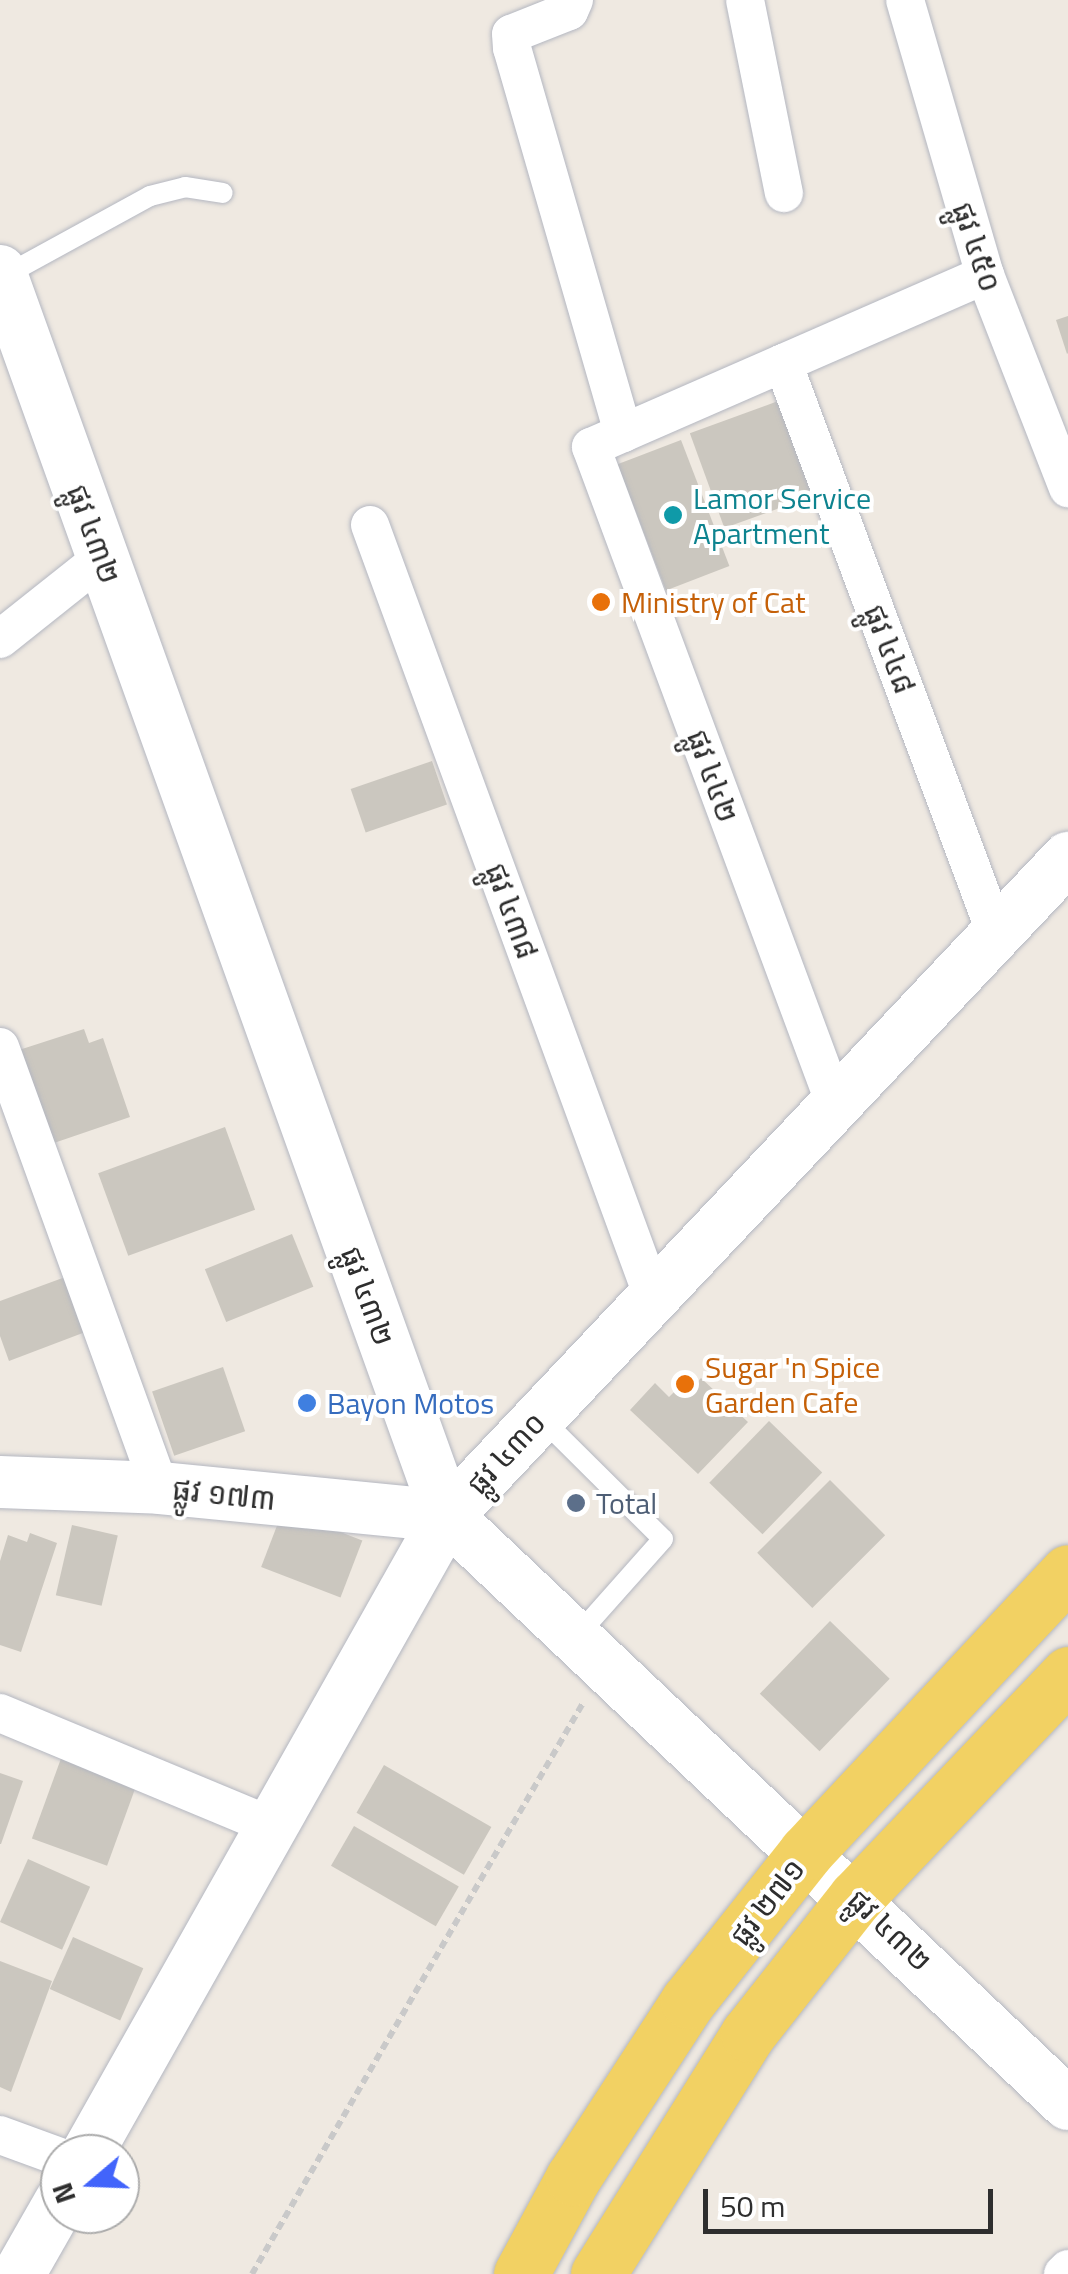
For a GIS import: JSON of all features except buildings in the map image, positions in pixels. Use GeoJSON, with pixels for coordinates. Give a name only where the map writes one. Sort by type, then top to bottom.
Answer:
{"type":"FeatureCollection","features":[{"type":"Feature","properties":{"kind":"main road","name":"ផ្លូវ ២៧១"},"geometry":{"type":"LineString","coordinates":[[521,2274],[573,2178],[688,2001],[806,1852],[1068,1572]]}},
{"type":"Feature","properties":{"kind":"main road"},"geometry":{"type":"LineString","coordinates":[[598,2274],[748,2034],[856,1897],[1068,1674]]}},
{"type":"Feature","properties":{"kind":"street","name":"ផ្លូវ ៤៤២"},"geometry":{"type":"LineString","coordinates":[[574,0],[570,11],[512,34],[512,48],[607,440],[835,1104]]}},
{"type":"Feature","properties":{"kind":"street"},"geometry":{"type":"LineString","coordinates":[[745,0],[784,193]]}},
{"type":"Feature","properties":{"kind":"street","name":"ផ្លូវ ៤៥០"},"geometry":{"type":"LineString","coordinates":[[905,0],[986,275],[1068,488]]}},
{"type":"Feature","properties":{"kind":"street","name":"ផ្លូវ ៤៣២"},"geometry":{"type":"LineString","coordinates":[[1,274],[447,1516],[856,1897],[1068,2104]]}},
{"type":"Feature","properties":{"kind":"street"},"geometry":{"type":"LineString","coordinates":[[607,440],[986,275]]}},
{"type":"Feature","properties":{"kind":"street","name":"ផ្លូវ ៤៤៨"},"geometry":{"type":"LineString","coordinates":[[783,363],[996,934]]}},
{"type":"Feature","properties":{"kind":"street","name":"ផ្លូវ ៤៣៨"},"geometry":{"type":"LineString","coordinates":[[370,526],[653,1297]]}},
{"type":"Feature","properties":{"kind":"street"},"geometry":{"type":"LineString","coordinates":[[0,639],[103,557]]}},
{"type":"Feature","properties":{"kind":"street","name":"ផ្លូវ ៤៣០"},"geometry":{"type":"LineString","coordinates":[[98,2134],[447,1516],[1068,858]]}},
{"type":"Feature","properties":{"kind":"street"},"geometry":{"type":"LineString","coordinates":[[0,1047],[160,1488]]}},
{"type":"Feature","properties":{"kind":"street","name":"ផ្លូវ ១៧៣"},"geometry":{"type":"LineString","coordinates":[[0,1482],[160,1488],[447,1516]]}},
{"type":"Feature","properties":{"kind":"street"},"geometry":{"type":"LineString","coordinates":[[0,1714],[271,1826]]}},
{"type":"Feature","properties":{"kind":"street"},"geometry":{"type":"LineString","coordinates":[[0,2135],[40,2150]]}},
{"type":"Feature","properties":{"kind":"street"},"geometry":{"type":"LineString","coordinates":[[19,2274],[42,2234]]}},
{"type":"Feature","properties":{"kind":"lane"},"geometry":{"type":"LineString","coordinates":[[1,274],[150,196],[185,187],[223,193]]}},
{"type":"Feature","properties":{"kind":"lane"},"geometry":{"type":"LineString","coordinates":[[540,1417],[663,1539],[592,1650]]}},
{"type":"Feature","properties":{"kind":"path"},"geometry":{"type":"LineString","coordinates":[[252,2274],[592,1650]]}},
{"type":"Feature","properties":{"kind":"place","name":"Lamor Service Apartment"},"geometry":{"type":"Point","coordinates":[673,515]}},
{"type":"Feature","properties":{"kind":"place","name":"Ministry of Cat"},"geometry":{"type":"Point","coordinates":[601,602]}},
{"type":"Feature","properties":{"kind":"place","name":"Sugar 'n Spice Garden Cafe"},"geometry":{"type":"Point","coordinates":[685,1384]}},
{"type":"Feature","properties":{"kind":"place","name":"Bayon Motos"},"geometry":{"type":"Point","coordinates":[307,1403]}},
{"type":"Feature","properties":{"kind":"place","name":"Total"},"geometry":{"type":"Point","coordinates":[576,1503]}}]}
